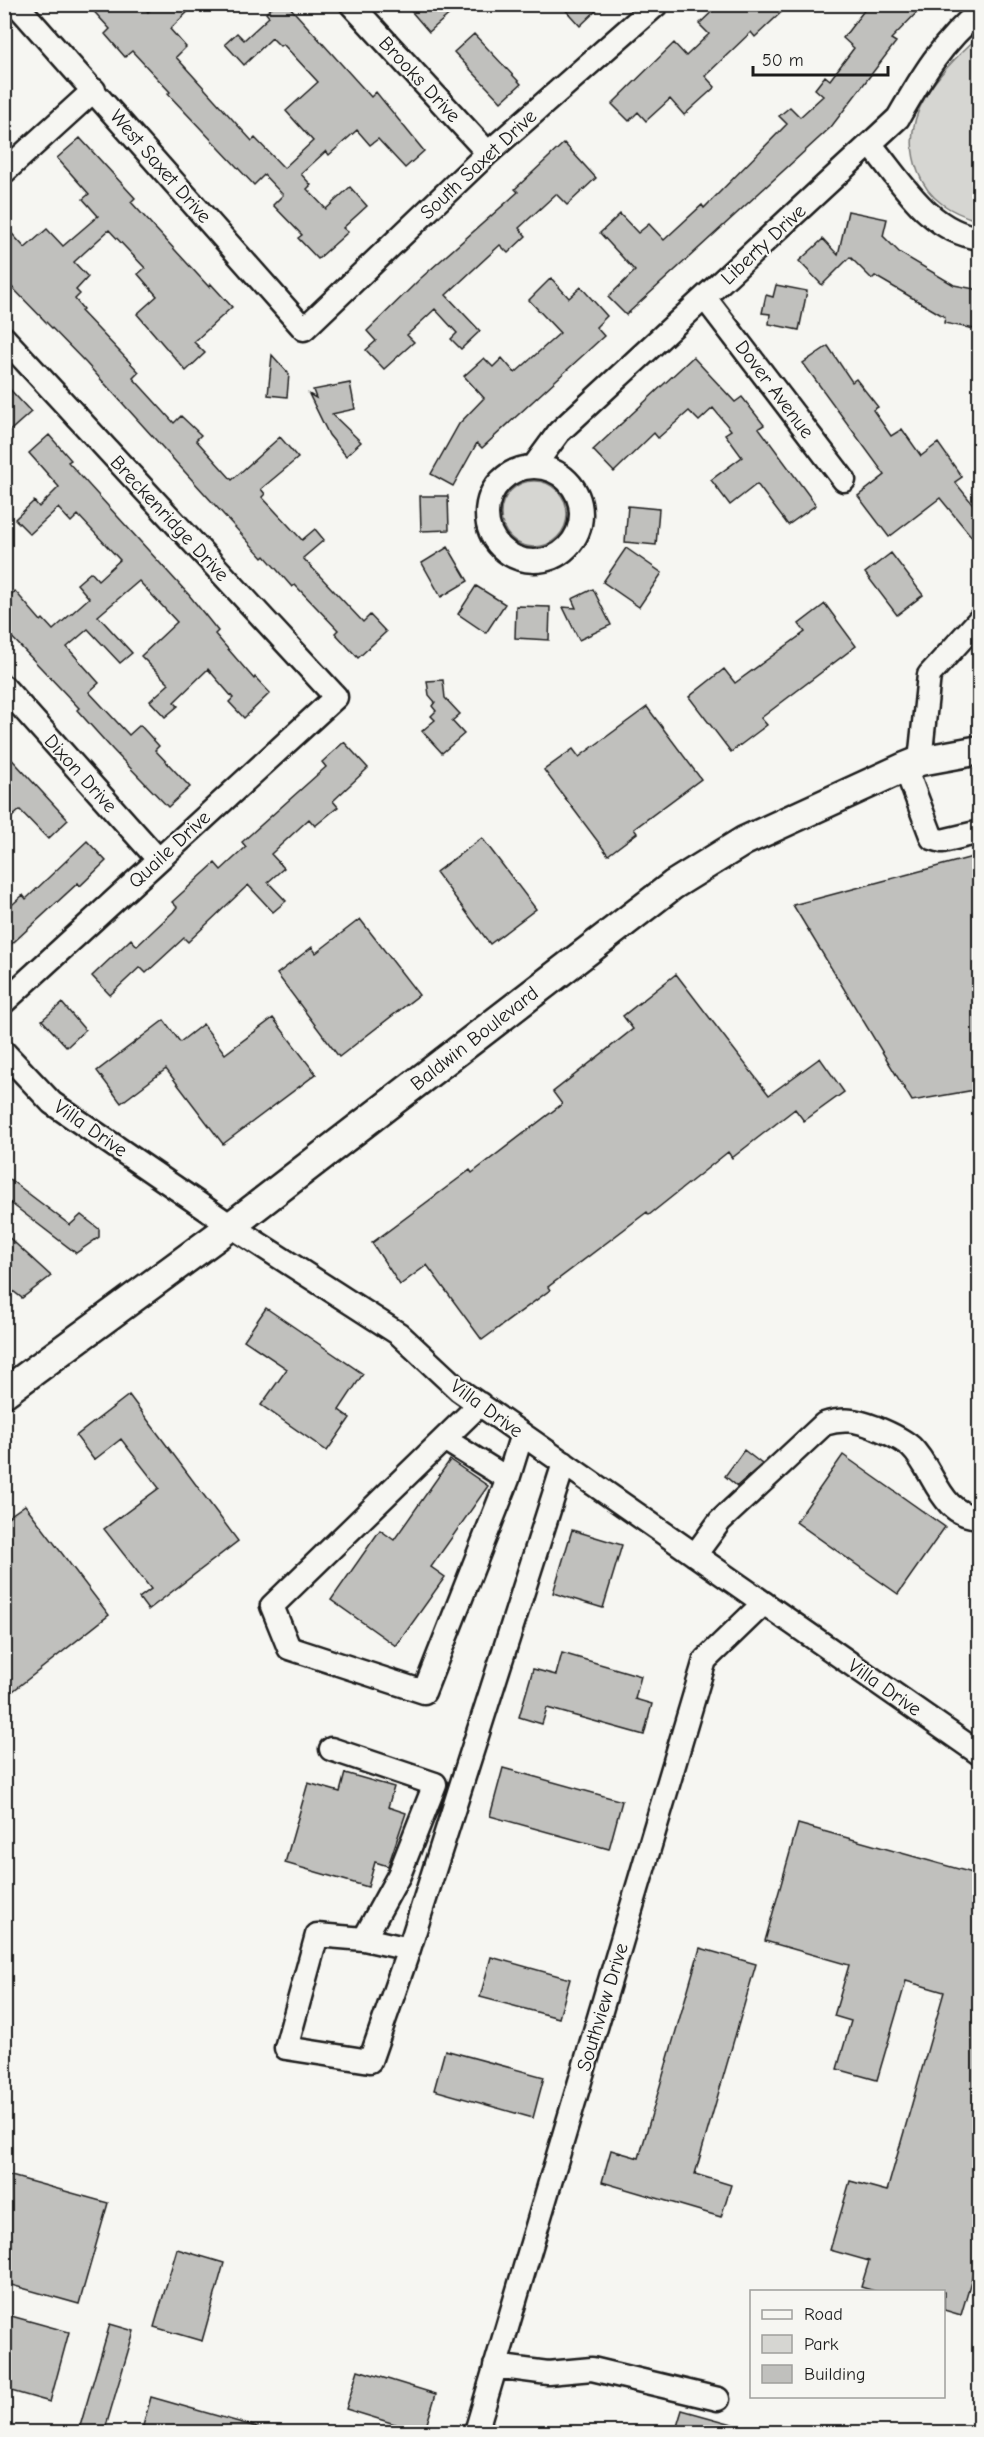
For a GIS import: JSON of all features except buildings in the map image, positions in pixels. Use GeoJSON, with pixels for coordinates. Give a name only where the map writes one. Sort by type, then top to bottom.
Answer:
{"type":"FeatureCollection","features":[{"type":"Feature","properties":{"kind":"main road","name":"Baldwin Boulevard"},"geometry":{"type":"LineString","coordinates":[[4,1393],[231,1226],[673,885],[744,842],[913,764],[979,751]]}},
{"type":"Feature","properties":{"kind":"street","name":"West Saxet Drive"},"geometry":{"type":"LineString","coordinates":[[16,4],[304,328]]}},
{"type":"Feature","properties":{"kind":"street","name":"Brooks Drive"},"geometry":{"type":"LineString","coordinates":[[351,4],[488,153]]}},
{"type":"Feature","properties":{"kind":"street","name":"South Saxet Drive"},"geometry":{"type":"LineString","coordinates":[[304,328],[488,153],[657,4]]}},
{"type":"Feature","properties":{"kind":"street","name":"Liberty Drive"},"geometry":{"type":"LineString","coordinates":[[534,466],[559,432],[898,118],[922,75],[953,33],[980,11]]}},
{"type":"Feature","properties":{"kind":"street"},"geometry":{"type":"LineString","coordinates":[[4,172],[94,90]]}},
{"type":"Feature","properties":{"kind":"street"},"geometry":{"type":"LineString","coordinates":[[871,145],[934,221],[953,231],[980,238]]}},
{"type":"Feature","properties":{"kind":"street","name":"Dover Avenue"},"geometry":{"type":"LineString","coordinates":[[705,298],[844,480]]}},
{"type":"Feature","properties":{"kind":"street","name":"Breckenridge Drive"},"geometry":{"type":"LineString","coordinates":[[4,338],[336,697]]}},
{"type":"Feature","properties":{"kind":"street"},"geometry":{"type":"LineString","coordinates":[[534,466],[554,471],[569,482],[579,500],[581,520],[575,538],[562,553],[543,561],[524,561],[506,553],[492,538],[486,519],[488,499],[498,482],[514,470],[534,466]]}},
{"type":"Feature","properties":{"kind":"street"},"geometry":{"type":"LineString","coordinates":[[980,620],[929,675],[913,764],[932,838],[942,841],[980,832]]}},
{"type":"Feature","properties":{"kind":"street","name":"Dixon Drive"},"geometry":{"type":"LineString","coordinates":[[4,687],[158,859]]}},
{"type":"Feature","properties":{"kind":"street","name":"Quaile Drive"},"geometry":{"type":"LineString","coordinates":[[4,1002],[336,697]]}},
{"type":"Feature","properties":{"kind":"street","name":"Villa Drive"},"geometry":{"type":"LineString","coordinates":[[4,1052],[52,1103],[231,1226],[399,1334],[459,1390],[980,1754]]}},
{"type":"Feature","properties":{"kind":"street"},"geometry":{"type":"LineString","coordinates":[[480,1404],[272,1606],[289,1648],[424,1692],[508,1479],[522,1434]]}},
{"type":"Feature","properties":{"kind":"street"},"geometry":{"type":"LineString","coordinates":[[695,1555],[720,1521],[824,1424],[840,1419],[859,1421],[910,1446],[945,1501],[962,1514],[980,1516]]}},
{"type":"Feature","properties":{"kind":"street"},"geometry":{"type":"LineString","coordinates":[[444,1439],[508,1479]]}},
{"type":"Feature","properties":{"kind":"street"},"geometry":{"type":"LineString","coordinates":[[409,1949],[364,1939],[317,1935],[286,2048],[370,2061],[409,1949],[564,1463]]}},
{"type":"Feature","properties":{"kind":"street","name":"Southview Drive"},"geometry":{"type":"LineString","coordinates":[[476,2433],[705,1660],[764,1603]]}},
{"type":"Feature","properties":{"kind":"street"},"geometry":{"type":"LineString","coordinates":[[331,1749],[435,1784],[460,1790]]}},
{"type":"Feature","properties":{"kind":"street"},"geometry":{"type":"LineString","coordinates":[[364,1939],[399,1875],[435,1784]]}},
{"type":"Feature","properties":{"kind":"street"},"geometry":{"type":"LineString","coordinates":[[399,1875],[430,1880]]}},
{"type":"Feature","properties":{"kind":"street"},"geometry":{"type":"LineString","coordinates":[[495,2366],[548,2373],[592,2368],[718,2399]]}},
{"type":"Feature","properties":{"kind":"green space"},"geometry":{"type":"Polygon","coordinates":[[[979,36],[979,221],[950,209],[928,191],[918,172],[913,152],[913,132],[917,114],[937,80],[979,36]]]}},
{"type":"Feature","properties":{"kind":"green space"},"geometry":{"type":"Polygon","coordinates":[[[534,481],[547,484],[557,491],[564,501],[567,514],[564,527],[557,537],[547,544],[534,547],[521,544],[511,537],[504,527],[501,514],[504,501],[511,491],[521,484],[534,481]]]}}]}
